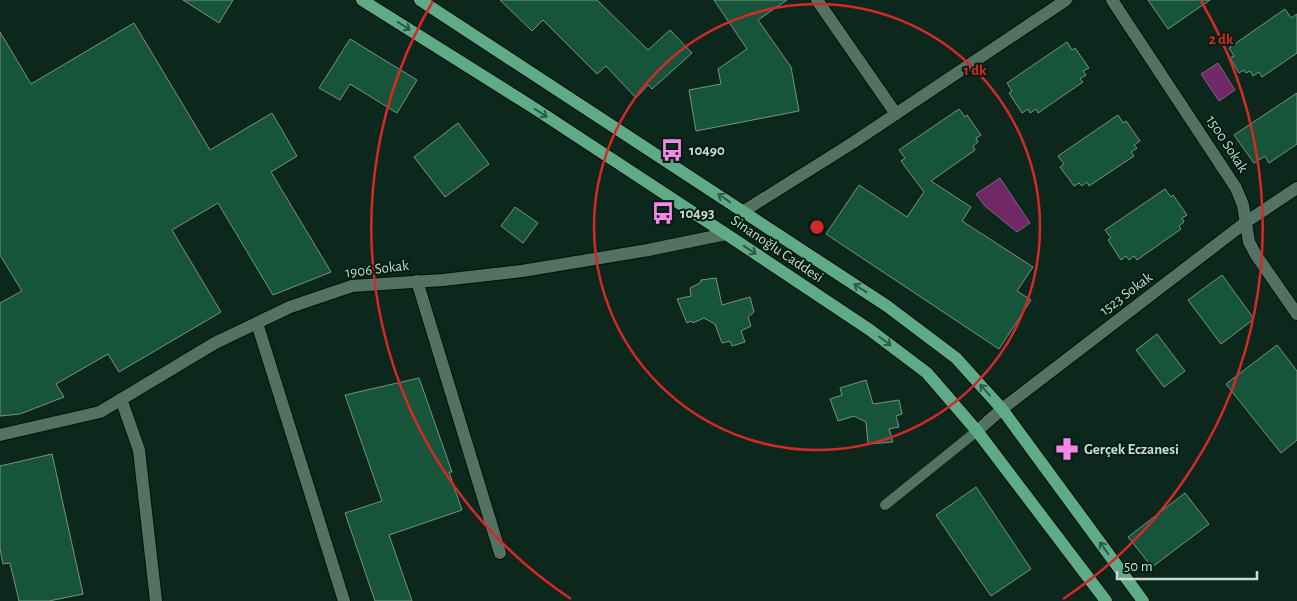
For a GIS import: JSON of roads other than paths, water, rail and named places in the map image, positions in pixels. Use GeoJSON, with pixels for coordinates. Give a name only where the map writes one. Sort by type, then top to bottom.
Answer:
{"type":"FeatureCollection","features":[{"type":"Feature","properties":{"kind":"main road","name":"Si̇nanoğlu Caddesi"},"geometry":{"type":"LineString","coordinates":[[362,0],[534,108],[726,234],[870,330],[927,373],[977,431],[1106,601]]}},
{"type":"Feature","properties":{"kind":"main road","name":"Si̇nanoğlu Caddesi"},"geometry":{"type":"LineString","coordinates":[[420,0],[887,306],[956,358],[1002,409],[1143,601]]}},
{"type":"Feature","properties":{"kind":"street"},"geometry":{"type":"LineString","coordinates":[[816,0],[896,114]]}},
{"type":"Feature","properties":{"kind":"street"},"geometry":{"type":"LineString","coordinates":[[744,212],[896,114],[1066,0]]}},
{"type":"Feature","properties":{"kind":"street","name":"1500 Sokak"},"geometry":{"type":"LineString","coordinates":[[1112,0],[1236,188],[1243,204],[1249,242],[1297,314]]}},
{"type":"Feature","properties":{"kind":"street","name":"1523 Sokak"},"geometry":{"type":"LineString","coordinates":[[977,431],[1002,409],[1246,222],[1297,188]]}},
{"type":"Feature","properties":{"kind":"street","name":"1906 Sokak"},"geometry":{"type":"LineString","coordinates":[[0,435],[100,412],[215,343],[290,307],[352,286],[522,271],[648,250],[726,234]]}},
{"type":"Feature","properties":{"kind":"street"},"geometry":{"type":"LineString","coordinates":[[417,281],[500,553]]}},
{"type":"Feature","properties":{"kind":"street"},"geometry":{"type":"LineString","coordinates":[[257,323],[344,601]]}},
{"type":"Feature","properties":{"kind":"street"},"geometry":{"type":"LineString","coordinates":[[121,399],[139,450],[156,601]]}},
{"type":"Feature","properties":{"kind":"lane"},"geometry":{"type":"LineString","coordinates":[[886,505],[977,431]]}},
{"type":"Feature","properties":{"kind":"place","name":"10490"},"geometry":{"type":"Point","coordinates":[672,150]}},
{"type":"Feature","properties":{"kind":"place","name":"10493"},"geometry":{"type":"Point","coordinates":[663,213]}},
{"type":"Feature","properties":{"kind":"place","name":"Gerçek Eczanesi"},"geometry":{"type":"Point","coordinates":[1067,449]}}]}
